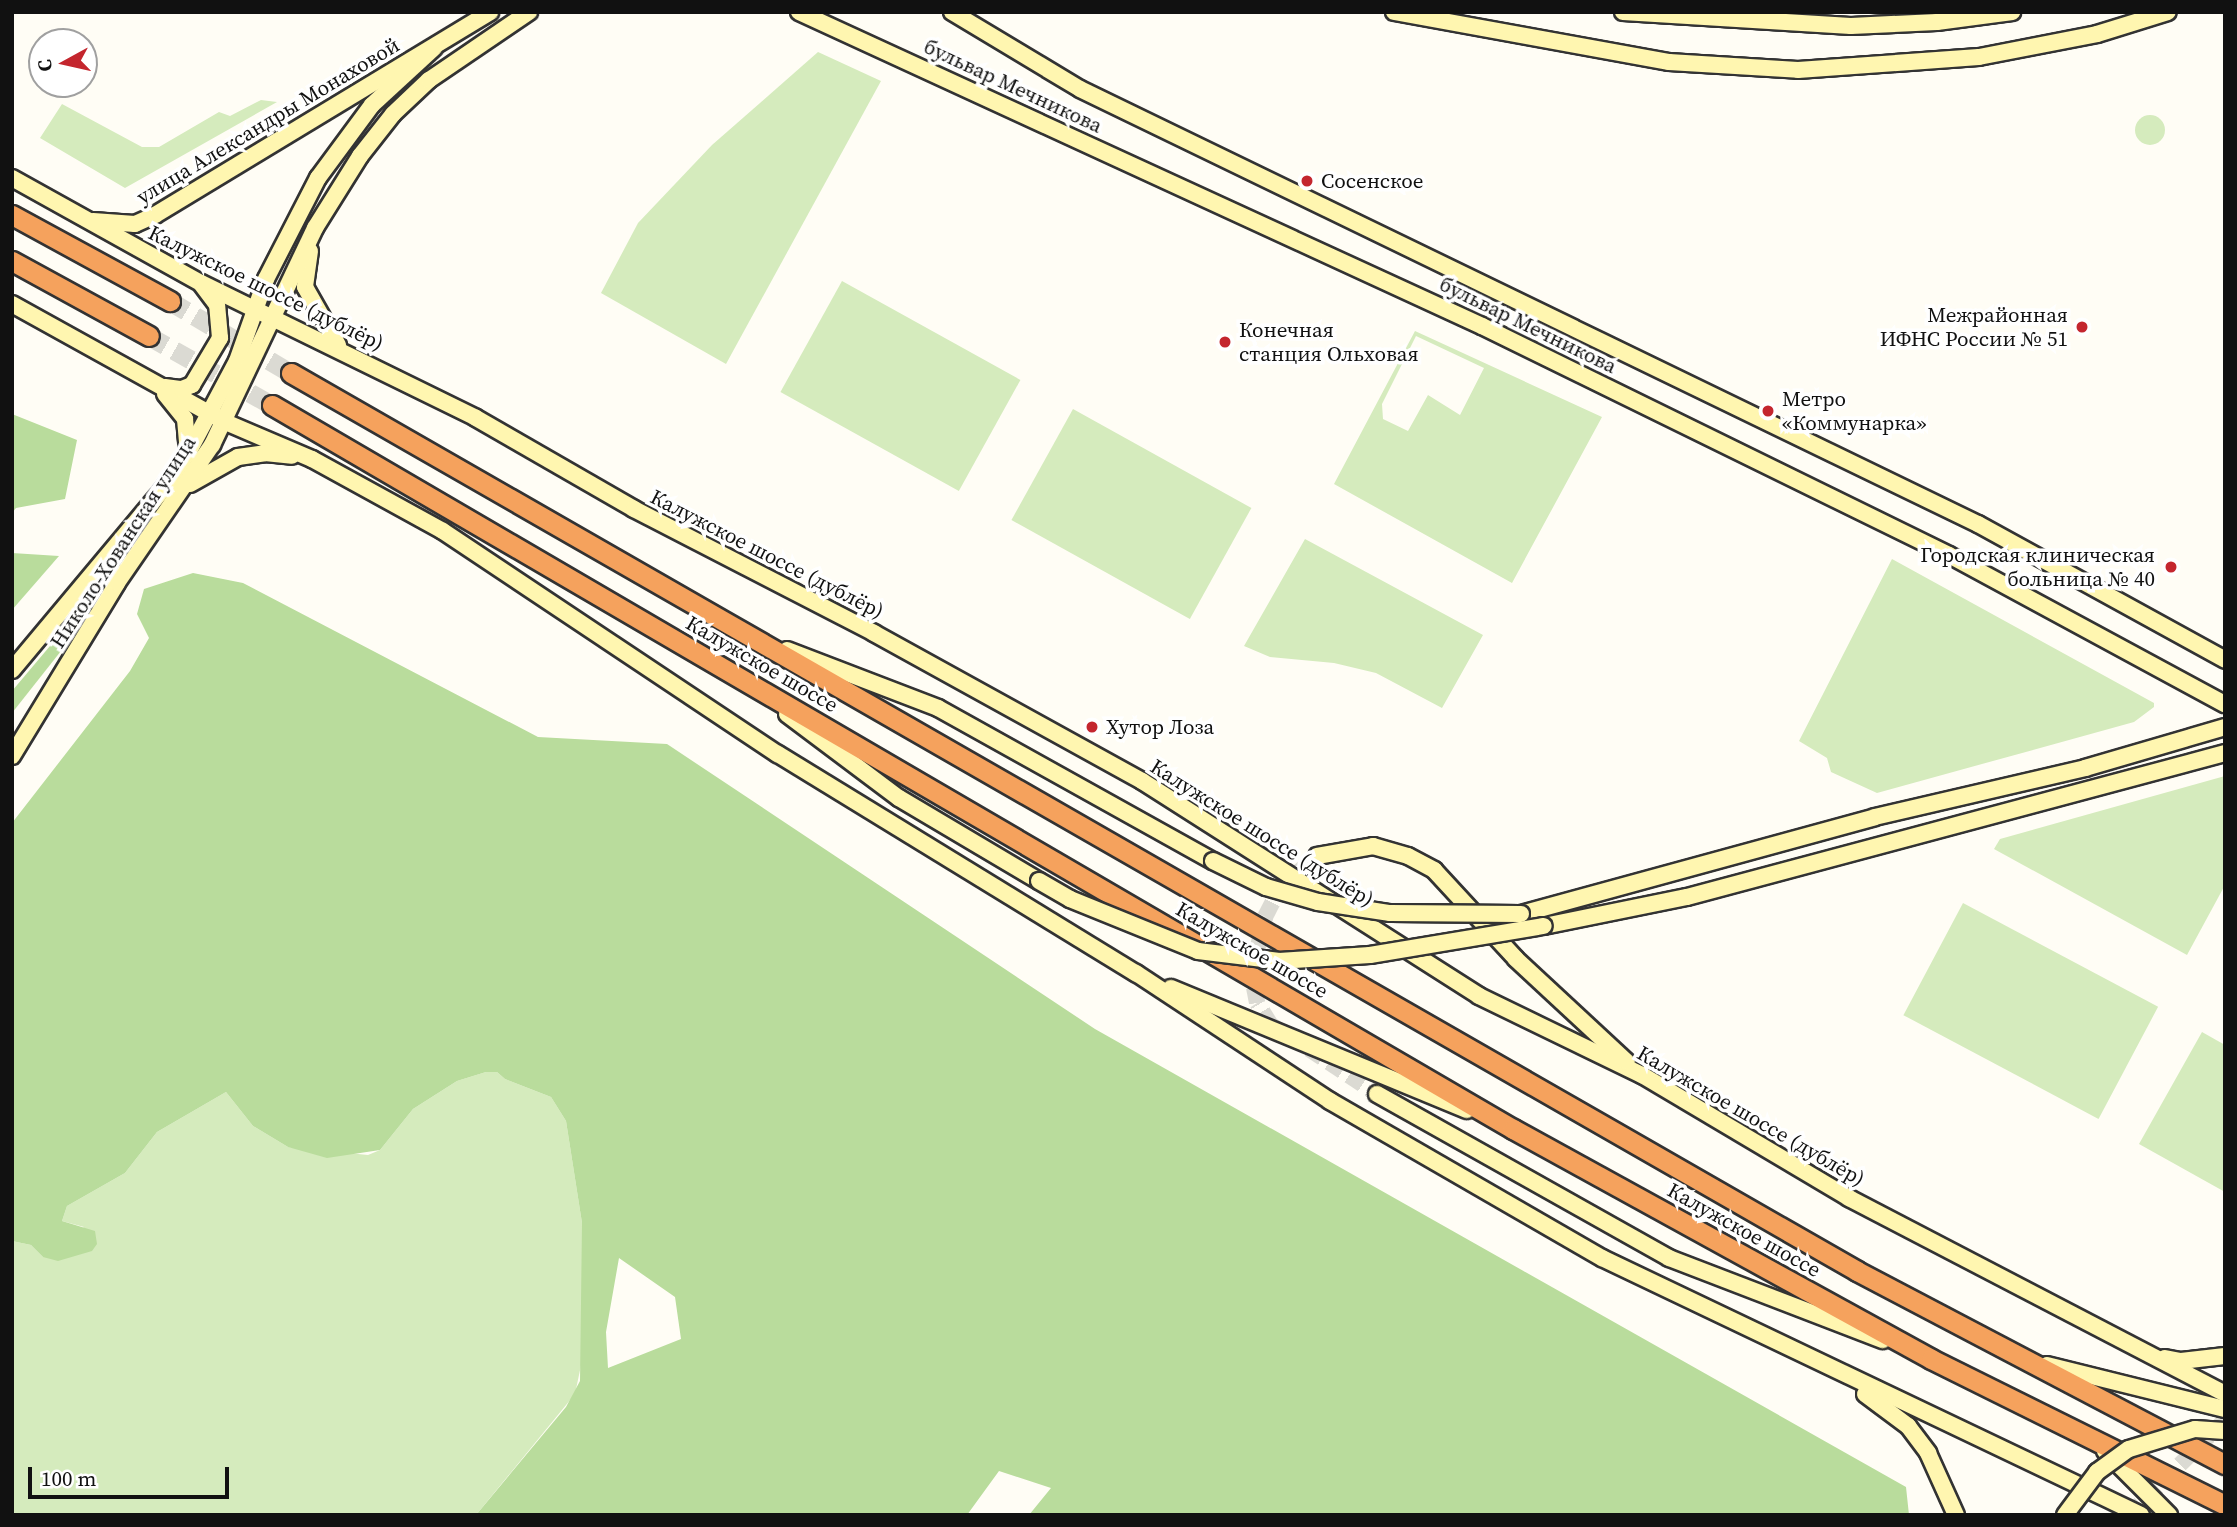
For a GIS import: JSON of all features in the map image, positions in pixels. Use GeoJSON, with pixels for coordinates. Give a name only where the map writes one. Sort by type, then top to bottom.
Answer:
{"type":"FeatureCollection","features":[{"type":"Feature","properties":{"kind":"highway"},"geometry":{"type":"LineString","coordinates":[[12,215],[170,301]]}},
{"type":"Feature","properties":{"kind":"highway"},"geometry":{"type":"LineString","coordinates":[[12,261],[149,336]]}},
{"type":"Feature","properties":{"kind":"highway","name":"Калужское шоссе"},"geometry":{"type":"LineString","coordinates":[[291,373],[1845,1265],[2016,1357],[2225,1464]]}},
{"type":"Feature","properties":{"kind":"highway","name":"Калужское шоссе"},"geometry":{"type":"LineString","coordinates":[[272,405],[1513,1129],[1931,1359],[2086,1432],[2225,1505]]}},
{"type":"Feature","properties":{"kind":"main road","name":"улица Александры Монаховой"},"geometry":{"type":"LineString","coordinates":[[80,218],[135,224],[155,215],[490,12]]}},
{"type":"Feature","properties":{"kind":"main road"},"geometry":{"type":"LineString","coordinates":[[217,418],[272,316],[315,228],[393,114],[429,80],[529,12]]}},
{"type":"Feature","properties":{"kind":"main road","name":"бульвар Мечникова"},"geometry":{"type":"LineString","coordinates":[[799,12],[1482,326],[1949,555],[2225,704]]}},
{"type":"Feature","properties":{"kind":"main road","name":"бульвар Мечникова"},"geometry":{"type":"LineString","coordinates":[[952,12],[1080,89],[1978,524],[2225,660]]}},
{"type":"Feature","properties":{"kind":"main road"},"geometry":{"type":"LineString","coordinates":[[1394,12],[1669,62],[1786,70],[1888,67],[1979,57],[2097,34],[2168,12]]}},
{"type":"Feature","properties":{"kind":"main road"},"geometry":{"type":"LineString","coordinates":[[1623,12],[1838,26],[1937,22],[2012,12]]}},
{"type":"Feature","properties":{"kind":"main road","name":"улица Александры Монаховой"},"geometry":{"type":"LineString","coordinates":[[217,418],[266,279],[293,223],[338,147],[372,105],[433,48]]}},
{"type":"Feature","properties":{"kind":"main road","name":"Калужское шоссе (дублёр)"},"geometry":{"type":"LineString","coordinates":[[12,178],[201,283],[339,347],[1142,781],[1479,996],[1642,1075],[1849,1198],[2225,1394]]}},
{"type":"Feature","properties":{"kind":"main road"},"geometry":{"type":"LineString","coordinates":[[315,228],[305,287],[339,347]]}},
{"type":"Feature","properties":{"kind":"main road"},"geometry":{"type":"LineString","coordinates":[[159,386],[181,389],[192,385],[220,338],[217,305],[201,283]]}},
{"type":"Feature","properties":{"kind":"main road"},"geometry":{"type":"LineString","coordinates":[[12,304],[217,418],[312,459],[443,531],[778,754],[1136,973],[1330,1101],[1602,1258],[1802,1357],[2012,1450],[2141,1515]]}},
{"type":"Feature","properties":{"kind":"main road"},"geometry":{"type":"LineString","coordinates":[[159,386],[185,419],[188,453]]}},
{"type":"Feature","properties":{"kind":"main road","name":"Николо-Хованская улица"},"geometry":{"type":"LineString","coordinates":[[12,670],[217,418]]}},
{"type":"Feature","properties":{"kind":"main road","name":"Николо-Хованская улица"},"geometry":{"type":"LineString","coordinates":[[12,756],[117,583],[188,485],[217,418]]}},
{"type":"Feature","properties":{"kind":"main road"},"geometry":{"type":"LineString","coordinates":[[188,485],[238,457],[265,453],[312,459]]}},
{"type":"Feature","properties":{"kind":"main road"},"geometry":{"type":"LineString","coordinates":[[748,635],[938,708],[1213,861],[1266,887],[1318,902],[1390,913],[1521,914],[1875,817],[2085,768],[2225,727]]}},
{"type":"Feature","properties":{"kind":"main road"},"geometry":{"type":"LineString","coordinates":[[734,674],[899,798],[1070,899],[1198,951],[1279,961],[1370,955],[1544,926],[1687,897],[2225,753]]}},
{"type":"Feature","properties":{"kind":"main road"},"geometry":{"type":"LineString","coordinates":[[1317,856],[1373,846],[1408,856],[1434,870],[1516,959],[1642,1075]]}},
{"type":"Feature","properties":{"kind":"main road"},"geometry":{"type":"LineString","coordinates":[[1136,973],[1513,1129]]}},
{"type":"Feature","properties":{"kind":"main road"},"geometry":{"type":"LineString","coordinates":[[1377,1094],[1669,1258],[1931,1359]]}},
{"type":"Feature","properties":{"kind":"main road"},"geometry":{"type":"LineString","coordinates":[[2150,1355],[2181,1361],[2225,1356]]}},
{"type":"Feature","properties":{"kind":"main road"},"geometry":{"type":"LineString","coordinates":[[1802,1357],[1879,1402],[1908,1426],[1942,1478],[1956,1515]]}},
{"type":"Feature","properties":{"kind":"main road"},"geometry":{"type":"LineString","coordinates":[[2016,1357],[2225,1409]]}},
{"type":"Feature","properties":{"kind":"main road"},"geometry":{"type":"LineString","coordinates":[[2065,1515],[2097,1472],[2129,1449],[2195,1429],[2225,1431]]}},
{"type":"Feature","properties":{"kind":"main road"},"geometry":{"type":"LineString","coordinates":[[2086,1432],[2169,1515]]}},
{"type":"Feature","properties":{"kind":"green space"},"geometry":{"type":"Polygon","coordinates":[[[818,52],[881,81],[726,364],[601,293],[638,223],[712,145],[818,52]]]}},
{"type":"Feature","properties":{"kind":"green space"},"geometry":{"type":"Polygon","coordinates":[[[261,100],[277,102],[125,188],[40,138],[62,104],[142,147],[159,147],[219,112],[230,116],[261,100]]]}},
{"type":"Feature","properties":{"kind":"green space"},"geometry":{"type":"Polygon","coordinates":[[[2150,115],[2161,119],[2165,130],[2161,141],[2150,145],[2139,141],[2135,130],[2139,119],[2150,115]]]}},
{"type":"Feature","properties":{"kind":"green space"},"geometry":{"type":"Polygon","coordinates":[[[842,281],[1020,380],[959,491],[780,392],[842,281]]]}},
{"type":"Feature","properties":{"kind":"green space"},"geometry":{"type":"Polygon","coordinates":[[[1415,331],[1602,417],[1512,583],[1334,484],[1415,331]],[[1416,336],[1382,404],[1383,419],[1408,431],[1428,395],[1460,415],[1484,368],[1416,336]]]}},
{"type":"Feature","properties":{"kind":"green space"},"geometry":{"type":"Polygon","coordinates":[[[1073,409],[1251,508],[1190,619],[1011,520],[1073,409]]]}},
{"type":"Feature","properties":{"kind":"green space"},"geometry":{"type":"Polygon","coordinates":[[[12,414],[77,440],[65,499],[16,508],[12,513],[12,414]]]}},
{"type":"Feature","properties":{"kind":"green space"},"geometry":{"type":"Polygon","coordinates":[[[1305,539],[1483,635],[1442,708],[1376,673],[1334,663],[1270,657],[1244,646],[1305,539]]]}},
{"type":"Feature","properties":{"kind":"green space"},"geometry":{"type":"Polygon","coordinates":[[[12,553],[59,556],[12,610],[12,553]]]}},
{"type":"Feature","properties":{"kind":"green space"},"geometry":{"type":"Polygon","coordinates":[[[1892,559],[2154,703],[2154,707],[2134,722],[1877,793],[1831,772],[1827,758],[1799,741],[1892,559]]]}},
{"type":"Feature","properties":{"kind":"green space"},"geometry":{"type":"Polygon","coordinates":[[[193,573],[243,583],[538,737],[667,744],[1095,1029],[1906,1487],[1909,1515],[1029,1515],[1051,1488],[999,1471],[967,1515],[476,1515],[566,1407],[580,1381],[582,1223],[566,1121],[551,1097],[505,1079],[497,1072],[486,1072],[457,1081],[413,1109],[380,1150],[327,1158],[288,1147],[253,1126],[226,1092],[157,1132],[125,1173],[67,1206],[62,1221],[95,1231],[97,1244],[92,1251],[58,1261],[43,1257],[31,1245],[12,1241],[12,823],[130,671],[149,638],[137,614],[144,589],[193,573]],[[619,1258],[606,1332],[608,1368],[681,1339],[675,1297],[619,1258]]]}},
{"type":"Feature","properties":{"kind":"green space"},"geometry":{"type":"Polygon","coordinates":[[[66,627],[73,627],[61,651],[12,713],[12,691],[66,627]]]}},
{"type":"Feature","properties":{"kind":"green space"},"geometry":{"type":"Polygon","coordinates":[[[2225,776],[2225,885],[2187,955],[1994,849],[2000,839],[2225,776]]]}},
{"type":"Feature","properties":{"kind":"green space"},"geometry":{"type":"Polygon","coordinates":[[[1963,903],[2158,1007],[2099,1119],[1903,1015],[1963,903]]]}},
{"type":"Feature","properties":{"kind":"green space"},"geometry":{"type":"Polygon","coordinates":[[[2202,1032],[2225,1045],[2225,1192],[2139,1144],[2202,1032]]]}},
{"type":"Feature","properties":{"kind":"green space"},"geometry":{"type":"Polygon","coordinates":[[[486,1072],[497,1072],[505,1079],[551,1097],[566,1121],[582,1223],[584,1351],[575,1394],[476,1515],[12,1515],[12,1241],[31,1245],[43,1257],[84,1227],[62,1221],[67,1206],[125,1173],[157,1132],[226,1092],[253,1126],[288,1147],[368,1155],[380,1150],[413,1109],[457,1081],[486,1072]]]}},
{"type":"Feature","properties":{"kind":"tunnel"},"geometry":{"type":"LineString","coordinates":[[170,301],[291,373]]}},
{"type":"Feature","properties":{"kind":"tunnel"},"geometry":{"type":"LineString","coordinates":[[149,336],[272,405]]}},
{"type":"Feature","properties":{"kind":"tunnel"},"geometry":{"type":"LineString","coordinates":[[1284,1033],[1271,1025],[1257,1003],[1252,978],[1256,954],[1265,917],[1280,888],[1317,856]]}},
{"type":"Feature","properties":{"kind":"tunnel"},"geometry":{"type":"LineString","coordinates":[[1309,1049],[1377,1094]]}},
{"type":"Feature","properties":{"kind":"tunnel"},"geometry":{"type":"LineString","coordinates":[[2129,1515],[2225,1420]]}},
{"type":"Feature","properties":{"kind":"place","name":"Сосенское"},"geometry":{"type":"Point","coordinates":[1307,181]}},
{"type":"Feature","properties":{"kind":"place","name":"Межрайонная ИФНС России № 51"},"geometry":{"type":"Point","coordinates":[2082,327]}},
{"type":"Feature","properties":{"kind":"place","name":"Конечная станция Ольховая"},"geometry":{"type":"Point","coordinates":[1225,342]}},
{"type":"Feature","properties":{"kind":"place","name":"Метро «Коммунарка»"},"geometry":{"type":"Point","coordinates":[1768,411]}},
{"type":"Feature","properties":{"kind":"place","name":"Городская клиническая больница № 40"},"geometry":{"type":"Point","coordinates":[2171,567]}},
{"type":"Feature","properties":{"kind":"place","name":"Хутор Лоза"},"geometry":{"type":"Point","coordinates":[1092,727]}}]}
